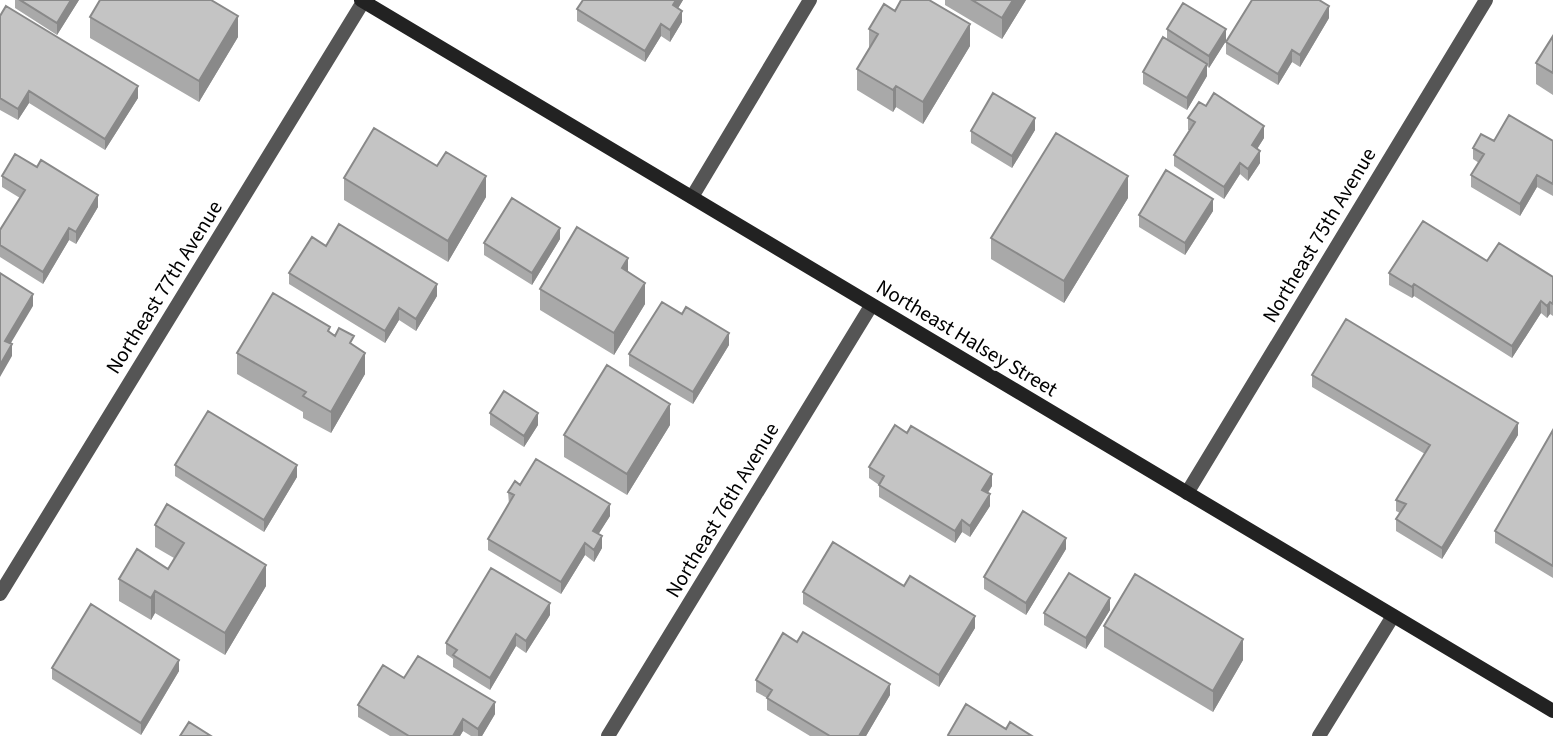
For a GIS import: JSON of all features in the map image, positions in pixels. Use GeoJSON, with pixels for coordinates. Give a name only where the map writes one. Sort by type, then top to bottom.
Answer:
{"type":"FeatureCollection","features":[{"type":"Feature","properties":{"kind":"main road","name":"Northeast Halsey Street"},"geometry":{"type":"LineString","coordinates":[[362,1],[1553,711]]}},
{"type":"Feature","properties":{"kind":"street"},"geometry":{"type":"LineString","coordinates":[[692,197],[810,0]]}},
{"type":"Feature","properties":{"kind":"street","name":"Northeast 75th Avenue"},"geometry":{"type":"LineString","coordinates":[[1187,493],[1486,0]]}},
{"type":"Feature","properties":{"kind":"street","name":"Northeast 77th Avenue"},"geometry":{"type":"LineString","coordinates":[[0,594],[362,1]]}},
{"type":"Feature","properties":{"kind":"street","name":"Northeast 76th Avenue"},"geometry":{"type":"LineString","coordinates":[[608,736],[871,306]]}},
{"type":"Feature","properties":{"kind":"street"},"geometry":{"type":"LineString","coordinates":[[1319,736],[1393,616]]}},
{"type":"Feature","properties":{"kind":"building"},"geometry":{"type":"Polygon","coordinates":[[[20,0],[71,0],[57,23],[20,0]]]}},
{"type":"Feature","properties":{"kind":"building"},"geometry":{"type":"Polygon","coordinates":[[[100,0],[211,0],[238,16],[199,81],[90,17],[100,0]]]}},
{"type":"Feature","properties":{"kind":"building"},"geometry":{"type":"Polygon","coordinates":[[[583,0],[676,0],[673,5],[682,11],[670,30],[661,24],[645,51],[577,9],[583,0]]]}},
{"type":"Feature","properties":{"kind":"building"},"geometry":{"type":"Polygon","coordinates":[[[901,0],[929,0],[970,24],[923,102],[896,86],[893,90],[857,69],[878,34],[869,29],[884,4],[895,11],[901,0]]]}},
{"type":"Feature","properties":{"kind":"building"},"geometry":{"type":"Polygon","coordinates":[[[972,0],[1013,0],[1002,18],[972,0]]]}},
{"type":"Feature","properties":{"kind":"building"},"geometry":{"type":"Polygon","coordinates":[[[1252,0],[1319,0],[1329,6],[1300,55],[1292,50],[1278,74],[1226,42],[1252,0]]]}},
{"type":"Feature","properties":{"kind":"building"},"geometry":{"type":"Polygon","coordinates":[[[1183,3],[1226,29],[1209,56],[1167,29],[1183,3]]]}},
{"type":"Feature","properties":{"kind":"building"},"geometry":{"type":"Polygon","coordinates":[[[6,6],[138,86],[105,139],[29,91],[18,109],[0,98],[0,16],[6,6]]]}},
{"type":"Feature","properties":{"kind":"building"},"geometry":{"type":"Polygon","coordinates":[[[1553,36],[1553,73],[1536,63],[1553,36]]]}},
{"type":"Feature","properties":{"kind":"building"},"geometry":{"type":"Polygon","coordinates":[[[1163,37],[1207,64],[1187,98],[1143,72],[1163,37]]]}},
{"type":"Feature","properties":{"kind":"building"},"geometry":{"type":"Polygon","coordinates":[[[993,93],[1035,118],[1012,156],[971,131],[993,93]]]}},
{"type":"Feature","properties":{"kind":"building"},"geometry":{"type":"Polygon","coordinates":[[[1214,93],[1264,126],[1252,145],[1260,151],[1248,169],[1240,163],[1224,187],[1174,155],[1195,122],[1188,118],[1199,102],[1206,106],[1214,93]]]}},
{"type":"Feature","properties":{"kind":"building"},"geometry":{"type":"Polygon","coordinates":[[[1509,115],[1553,141],[1553,184],[1537,175],[1520,204],[1471,175],[1484,154],[1473,148],[1481,134],[1494,141],[1509,115]]]}},
{"type":"Feature","properties":{"kind":"building"},"geometry":{"type":"Polygon","coordinates":[[[374,128],[437,166],[446,152],[486,176],[448,241],[344,178],[374,128]]]}},
{"type":"Feature","properties":{"kind":"building"},"geometry":{"type":"Polygon","coordinates":[[[1056,133],[1128,176],[1064,281],[991,238],[1056,133]]]}},
{"type":"Feature","properties":{"kind":"building"},"geometry":{"type":"Polygon","coordinates":[[[15,154],[37,167],[41,160],[98,195],[76,232],[69,228],[43,272],[0,245],[0,230],[25,190],[2,176],[15,154]]]}},
{"type":"Feature","properties":{"kind":"building"},"geometry":{"type":"Polygon","coordinates":[[[1166,170],[1213,199],[1185,243],[1139,215],[1166,170]]]}},
{"type":"Feature","properties":{"kind":"building"},"geometry":{"type":"Polygon","coordinates":[[[512,198],[560,228],[532,273],[484,243],[512,198]]]}},
{"type":"Feature","properties":{"kind":"building"},"geometry":{"type":"Polygon","coordinates":[[[1423,221],[1487,261],[1499,243],[1553,277],[1553,304],[1550,302],[1547,306],[1541,301],[1512,346],[1414,284],[1412,287],[1389,273],[1423,221]]]}},
{"type":"Feature","properties":{"kind":"building"},"geometry":{"type":"Polygon","coordinates":[[[339,224],[437,284],[416,319],[399,308],[385,331],[289,273],[312,237],[326,246],[339,224]]]}},
{"type":"Feature","properties":{"kind":"building"},"geometry":{"type":"Polygon","coordinates":[[[577,227],[628,258],[622,268],[645,283],[614,333],[540,289],[577,227]]]}},
{"type":"Feature","properties":{"kind":"building"},"geometry":{"type":"Polygon","coordinates":[[[0,273],[33,294],[5,341],[12,344],[0,365],[0,273]]]}},
{"type":"Feature","properties":{"kind":"building"},"geometry":{"type":"Polygon","coordinates":[[[273,293],[330,327],[328,331],[335,336],[339,328],[354,336],[350,343],[365,353],[331,412],[303,396],[306,392],[237,353],[273,293]]]}},
{"type":"Feature","properties":{"kind":"building"},"geometry":{"type":"Polygon","coordinates":[[[662,302],[682,314],[686,307],[729,333],[693,392],[629,354],[662,302]]]}},
{"type":"Feature","properties":{"kind":"building"},"geometry":{"type":"Polygon","coordinates":[[[1346,319],[1518,423],[1442,548],[1396,519],[1406,504],[1396,500],[1430,445],[1312,375],[1346,319]]]}},
{"type":"Feature","properties":{"kind":"building"},"geometry":{"type":"Polygon","coordinates":[[[607,365],[670,404],[627,474],[564,435],[607,365]]]}},
{"type":"Feature","properties":{"kind":"building"},"geometry":{"type":"Polygon","coordinates":[[[504,391],[538,413],[524,436],[490,413],[504,391]]]}},
{"type":"Feature","properties":{"kind":"building"},"geometry":{"type":"Polygon","coordinates":[[[208,411],[297,465],[264,520],[175,465],[208,411]]]}},
{"type":"Feature","properties":{"kind":"building"},"geometry":{"type":"Polygon","coordinates":[[[895,425],[907,433],[911,426],[992,474],[982,490],[990,494],[970,526],[962,520],[955,531],[879,485],[884,476],[869,467],[895,425]]]}},
{"type":"Feature","properties":{"kind":"building"},"geometry":{"type":"Polygon","coordinates":[[[1553,430],[1553,566],[1495,531],[1553,430]]]}},
{"type":"Feature","properties":{"kind":"building"},"geometry":{"type":"Polygon","coordinates":[[[536,459],[610,504],[593,531],[602,536],[594,550],[585,543],[561,582],[488,539],[514,495],[508,492],[515,481],[520,485],[536,459]]]}},
{"type":"Feature","properties":{"kind":"building"},"geometry":{"type":"Polygon","coordinates":[[[167,504],[266,565],[225,633],[155,591],[151,598],[119,579],[137,549],[168,569],[184,543],[155,525],[167,504]]]}},
{"type":"Feature","properties":{"kind":"building"},"geometry":{"type":"Polygon","coordinates":[[[1023,511],[1066,538],[1026,603],[984,577],[1023,511]]]}},
{"type":"Feature","properties":{"kind":"building"},"geometry":{"type":"Polygon","coordinates":[[[833,542],[904,586],[910,576],[975,616],[939,675],[803,592],[833,542]]]}},
{"type":"Feature","properties":{"kind":"building"},"geometry":{"type":"Polygon","coordinates":[[[491,568],[550,603],[526,641],[516,634],[490,678],[453,655],[457,650],[446,643],[491,568]]]}},
{"type":"Feature","properties":{"kind":"building"},"geometry":{"type":"Polygon","coordinates":[[[1069,573],[1110,598],[1086,638],[1044,613],[1069,573]]]}},
{"type":"Feature","properties":{"kind":"building"},"geometry":{"type":"Polygon","coordinates":[[[1135,574],[1243,639],[1213,691],[1104,626],[1135,574]]]}},
{"type":"Feature","properties":{"kind":"building"},"geometry":{"type":"Polygon","coordinates":[[[91,604],[179,660],[141,723],[52,668],[91,604]]]}},
{"type":"Feature","properties":{"kind":"building"},"geometry":{"type":"Polygon","coordinates":[[[803,632],[890,684],[859,736],[830,736],[767,698],[772,690],[756,680],[783,633],[797,642],[803,632]]]}},
{"type":"Feature","properties":{"kind":"building"},"geometry":{"type":"Polygon","coordinates":[[[418,656],[495,702],[478,729],[463,719],[453,736],[409,736],[358,705],[383,665],[404,678],[418,656]]]}},
{"type":"Feature","properties":{"kind":"building"},"geometry":{"type":"Polygon","coordinates":[[[966,704],[1006,729],[1010,722],[1032,736],[949,736],[966,704]]]}},
{"type":"Feature","properties":{"kind":"building"},"geometry":{"type":"Polygon","coordinates":[[[189,722],[211,736],[180,736],[189,722]]]}}]}
